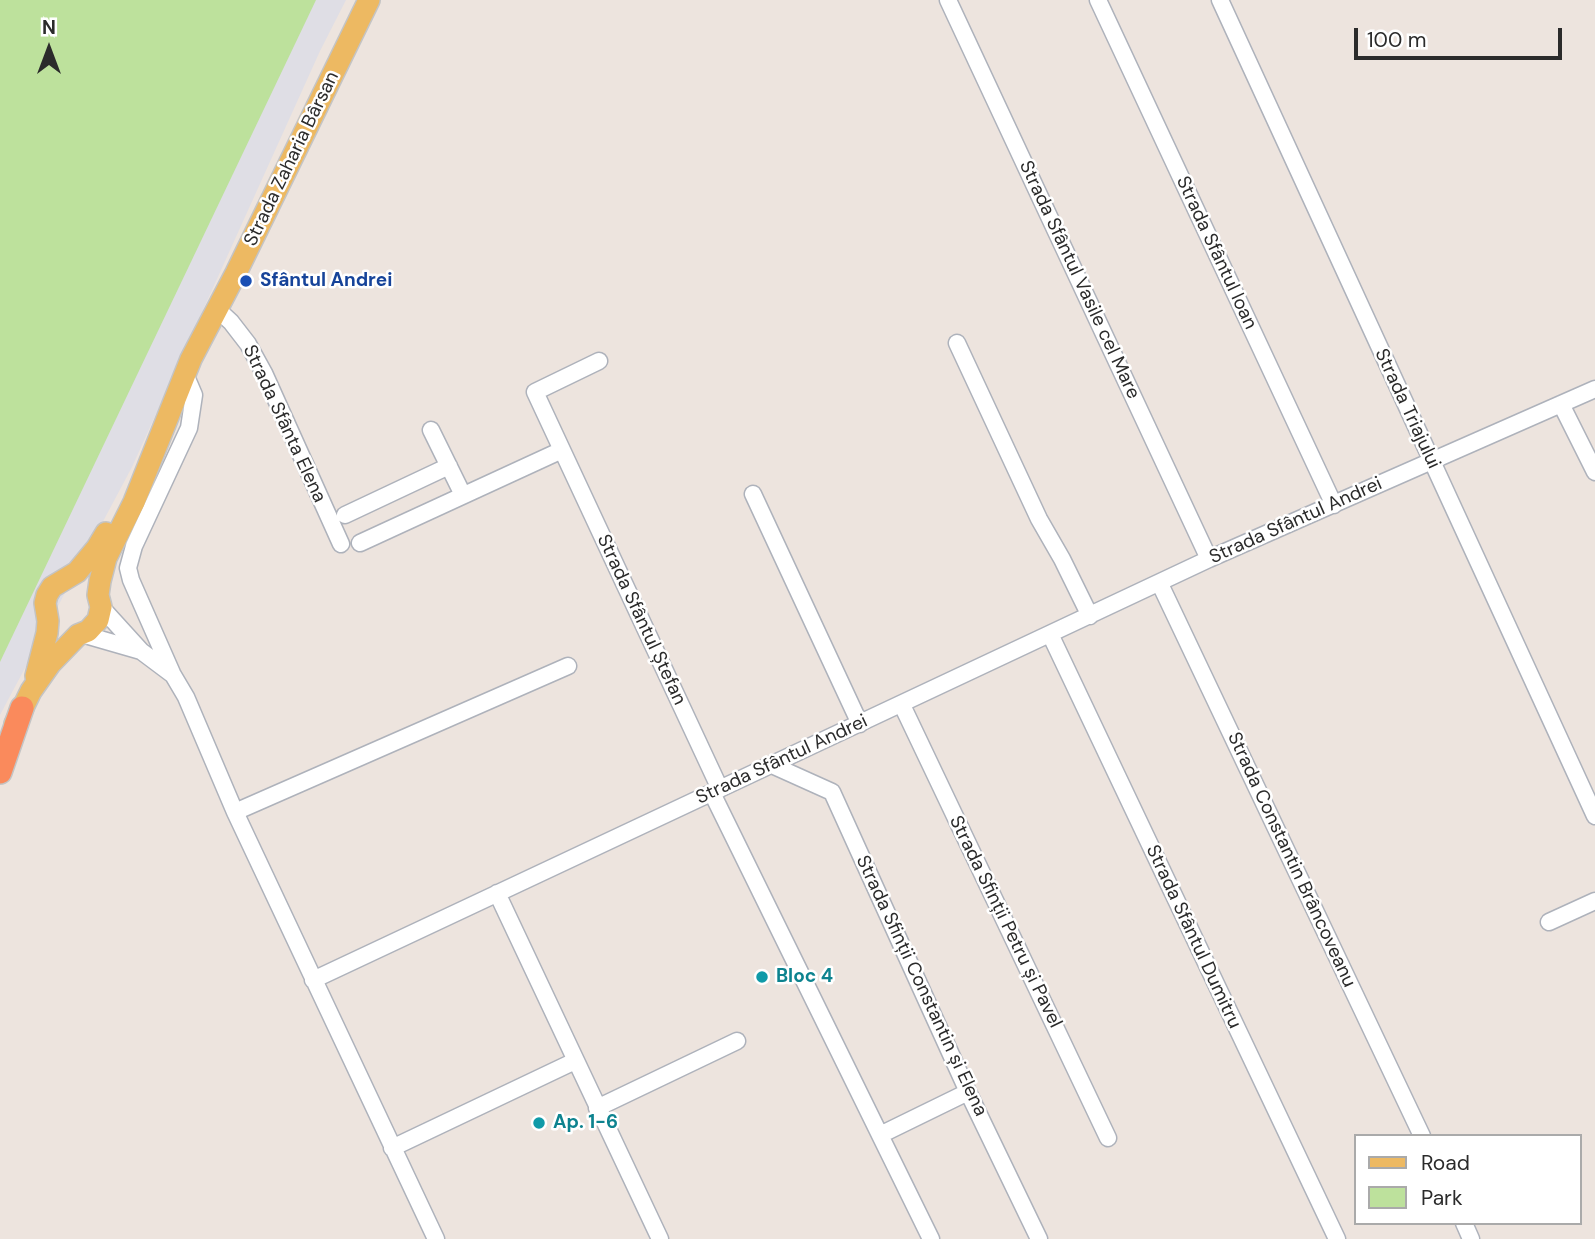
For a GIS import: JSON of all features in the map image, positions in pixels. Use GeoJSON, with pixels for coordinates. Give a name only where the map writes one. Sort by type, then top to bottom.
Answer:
{"type":"FeatureCollection","features":[{"type":"Feature","properties":{"kind":"highway"},"geometry":{"type":"LineString","coordinates":[[0,742],[27,700]]}},
{"type":"Feature","properties":{"kind":"highway"},"geometry":{"type":"LineString","coordinates":[[0,772],[27,700]]}},
{"type":"Feature","properties":{"kind":"main road","name":"Strada Zaharia Bârsan"},"geometry":{"type":"LineString","coordinates":[[146,470],[185,374],[369,0]]}},
{"type":"Feature","properties":{"kind":"main road"},"geometry":{"type":"LineString","coordinates":[[68,579],[97,548],[124,501],[146,470]]}},
{"type":"Feature","properties":{"kind":"main road"},"geometry":{"type":"LineString","coordinates":[[0,754],[27,700],[57,656],[98,620],[106,558],[134,502],[146,470]]}},
{"type":"Feature","properties":{"kind":"main road"},"geometry":{"type":"LineString","coordinates":[[80,634],[57,631],[48,621],[45,612],[47,595],[60,582],[76,579],[89,584],[99,601]]}},
{"type":"Feature","properties":{"kind":"main road"},"geometry":{"type":"LineString","coordinates":[[27,700],[41,657],[48,621]]}},
{"type":"Feature","properties":{"kind":"street","name":"Strada Sfântul Vasile cel Mare"},"geometry":{"type":"LineString","coordinates":[[948,0],[1209,559]]}},
{"type":"Feature","properties":{"kind":"street","name":"Strada Sfântul Ioan"},"geometry":{"type":"LineString","coordinates":[[1098,0],[1334,505]]}},
{"type":"Feature","properties":{"kind":"street","name":"Strada Triajului"},"geometry":{"type":"LineString","coordinates":[[1220,0],[1595,816]]}},
{"type":"Feature","properties":{"kind":"street","name":"Strada Sfânta Elena"},"geometry":{"type":"LineString","coordinates":[[218,310],[248,344],[264,373],[341,544]]}},
{"type":"Feature","properties":{"kind":"street"},"geometry":{"type":"LineString","coordinates":[[957,343],[1039,519],[1090,616]]}},
{"type":"Feature","properties":{"kind":"street","name":"Strada Sfântul Ștefan"},"geometry":{"type":"LineString","coordinates":[[599,361],[535,392],[716,791]]}},
{"type":"Feature","properties":{"kind":"street"},"geometry":{"type":"LineString","coordinates":[[185,374],[194,395],[189,428],[134,546],[128,568],[131,580],[173,675],[194,712],[235,811],[313,980],[436,1239]]}},
{"type":"Feature","properties":{"kind":"street","name":"Strada Sfântul Andrei"},"geometry":{"type":"LineString","coordinates":[[313,980],[1209,559],[1595,389]]}},
{"type":"Feature","properties":{"kind":"street"},"geometry":{"type":"LineString","coordinates":[[1562,404],[1595,472]]}},
{"type":"Feature","properties":{"kind":"street"},"geometry":{"type":"LineString","coordinates":[[431,430],[463,495]]}},
{"type":"Feature","properties":{"kind":"street"},"geometry":{"type":"LineString","coordinates":[[360,543],[562,450]]}},
{"type":"Feature","properties":{"kind":"street"},"geometry":{"type":"LineString","coordinates":[[345,515],[449,466]]}},
{"type":"Feature","properties":{"kind":"street"},"geometry":{"type":"LineString","coordinates":[[753,494],[860,724]]}},
{"type":"Feature","properties":{"kind":"street","name":"Strada Constantin Brâncoveanu"},"geometry":{"type":"LineString","coordinates":[[1160,584],[1421,1134]]}},
{"type":"Feature","properties":{"kind":"street"},"geometry":{"type":"LineString","coordinates":[[99,601],[141,651],[173,675]]}},
{"type":"Feature","properties":{"kind":"street"},"geometry":{"type":"LineString","coordinates":[[80,634],[141,651]]}},
{"type":"Feature","properties":{"kind":"street","name":"Strada Sfântul Dumitru"},"geometry":{"type":"LineString","coordinates":[[1050,634],[1337,1239]]}},
{"type":"Feature","properties":{"kind":"street"},"geometry":{"type":"LineString","coordinates":[[235,811],[568,666]]}},
{"type":"Feature","properties":{"kind":"street","name":"Strada Sfinții Petru și Pavel"},"geometry":{"type":"LineString","coordinates":[[902,705],[1108,1138]]}},
{"type":"Feature","properties":{"kind":"street","name":"Strada Sfinții Constantin și Elena"},"geometry":{"type":"LineString","coordinates":[[772,765],[832,792],[968,1092],[1039,1239]]}},
{"type":"Feature","properties":{"kind":"street"},"geometry":{"type":"LineString","coordinates":[[716,791],[931,1239]]}},
{"type":"Feature","properties":{"kind":"street"},"geometry":{"type":"LineString","coordinates":[[497,893],[660,1239]]}},
{"type":"Feature","properties":{"kind":"street"},"geometry":{"type":"LineString","coordinates":[[1549,922],[1595,901]]}},
{"type":"Feature","properties":{"kind":"street"},"geometry":{"type":"LineString","coordinates":[[597,1108],[737,1041]]}},
{"type":"Feature","properties":{"kind":"street"},"geometry":{"type":"LineString","coordinates":[[392,1148],[575,1061]]}},
{"type":"Feature","properties":{"kind":"street"},"geometry":{"type":"LineString","coordinates":[[880,1135],[968,1092]]}},
{"type":"Feature","properties":{"kind":"shaded area"},"geometry":{"type":"Polygon","coordinates":[[[0,0],[346,0],[320,51],[132,467],[0,715],[0,0]]]}},
{"type":"Feature","properties":{"kind":"green space"},"geometry":{"type":"Polygon","coordinates":[[[0,0],[316,0],[0,662],[0,0]]]}},
{"type":"Feature","properties":{"kind":"place","name":"Sfântul Andrei"},"geometry":{"type":"Point","coordinates":[246,281]}},
{"type":"Feature","properties":{"kind":"place","name":"Bloc 4"},"geometry":{"type":"Point","coordinates":[762,977]}},
{"type":"Feature","properties":{"kind":"place","name":"Ap. 1-6"},"geometry":{"type":"Point","coordinates":[539,1123]}}]}
